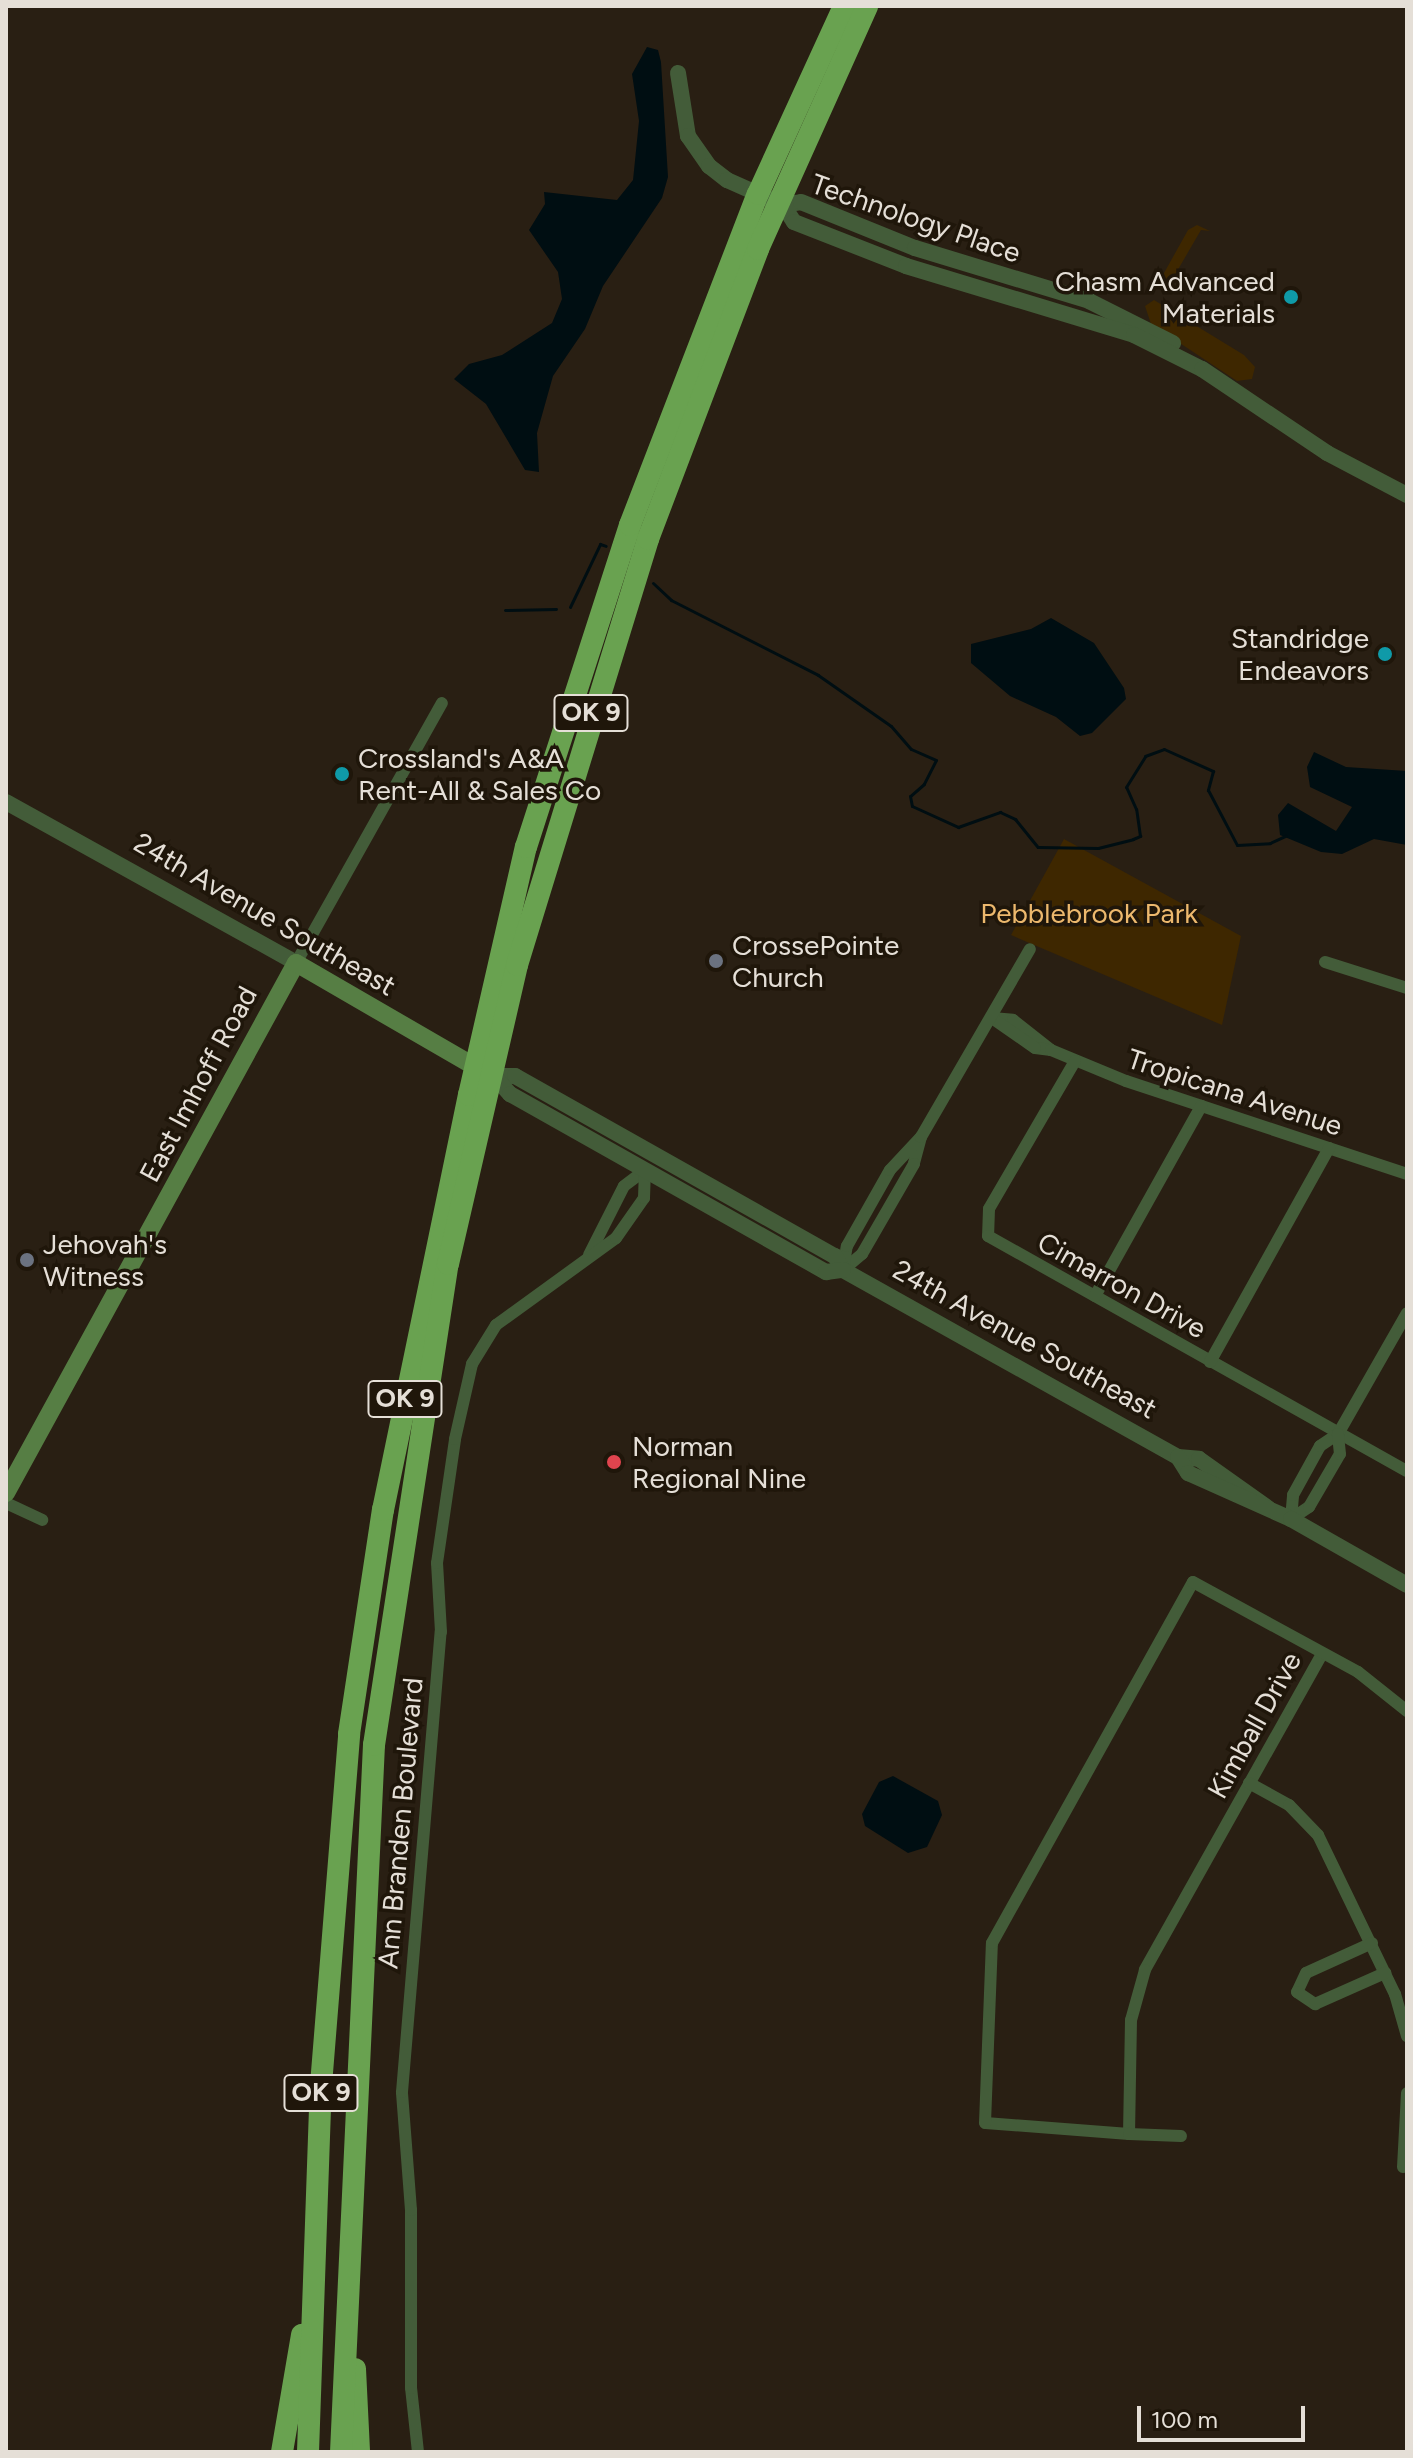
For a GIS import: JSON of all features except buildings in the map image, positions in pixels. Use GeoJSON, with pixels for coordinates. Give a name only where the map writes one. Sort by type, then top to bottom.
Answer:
{"type":"FeatureCollection","features":[{"type":"Feature","properties":{"kind":"highway","name":"OK 9"},"geometry":{"type":"LineString","coordinates":[[308,2452],[324,2041],[349,1734],[386,1496],[487,1073],[625,606],[677,455],[844,6]]}},
{"type":"Feature","properties":{"kind":"highway","name":"OK 9"},"geometry":{"type":"LineString","coordinates":[[773,201],[867,6]]}},
{"type":"Feature","properties":{"kind":"highway","name":"OK 9"},"geometry":{"type":"LineString","coordinates":[[341,2452],[346,2272],[374,1745],[445,1280],[487,1073]]}},
{"type":"Feature","properties":{"kind":"highway"},"geometry":{"type":"LineString","coordinates":[[346,2272],[359,2452]]}},
{"type":"Feature","properties":{"kind":"highway"},"geometry":{"type":"LineString","coordinates":[[282,2452],[314,2275]]}},
{"type":"Feature","properties":{"kind":"main road","name":"24th Avenue Southeast"},"geometry":{"type":"LineString","coordinates":[[296,963],[487,1073]]}},
{"type":"Feature","properties":{"kind":"main road","name":"East Imhoff Road"},"geometry":{"type":"LineString","coordinates":[[6,1493],[296,963]]}},
{"type":"Feature","properties":{"kind":"street","name":"Technology Place"},"geometry":{"type":"LineString","coordinates":[[678,73],[683,121],[696,151],[727,180],[773,201],[794,222],[906,266],[1113,326],[1202,369],[1327,453],[1407,495]]}},
{"type":"Feature","properties":{"kind":"street","name":"East Imhoff Road"},"geometry":{"type":"LineString","coordinates":[[296,963],[442,703]]}},
{"type":"Feature","properties":{"kind":"street","name":"24th Avenue Southeast"},"geometry":{"type":"LineString","coordinates":[[6,802],[296,963]]}},
{"type":"Feature","properties":{"kind":"street"},"geometry":{"type":"LineString","coordinates":[[843,1270],[862,1254],[914,1164],[921,1137],[1030,949]]}},
{"type":"Feature","properties":{"kind":"street"},"geometry":{"type":"LineString","coordinates":[[1325,962],[1407,988]]}},
{"type":"Feature","properties":{"kind":"street","name":"Tropicana Avenue"},"geometry":{"type":"LineString","coordinates":[[992,1018],[1035,1048],[1051,1050],[1201,1106],[1407,1174]]}},
{"type":"Feature","properties":{"kind":"street","name":"Cimarron Drive"},"geometry":{"type":"LineString","coordinates":[[1075,1061],[989,1209],[986,1230],[1003,1247],[1407,1471]]}},
{"type":"Feature","properties":{"kind":"street","name":"24th Avenue Southeast"},"geometry":{"type":"LineString","coordinates":[[487,1073],[510,1094],[826,1272],[843,1270]]}},
{"type":"Feature","properties":{"kind":"street","name":"24th Avenue Southeast"},"geometry":{"type":"LineString","coordinates":[[487,1073],[515,1076],[835,1256],[843,1270],[1178,1457],[1199,1459],[1268,1508],[1407,1585]]}},
{"type":"Feature","properties":{"kind":"street"},"geometry":{"type":"LineString","coordinates":[[1095,1296],[1201,1106]]}},
{"type":"Feature","properties":{"kind":"street"},"geometry":{"type":"LineString","coordinates":[[1210,1362],[1329,1148]]}},
{"type":"Feature","properties":{"kind":"street","name":"Ann Branden Boulevard"},"geometry":{"type":"LineString","coordinates":[[589,1255],[624,1186],[645,1170]]}},
{"type":"Feature","properties":{"kind":"street","name":"Ann Branden Boulevard"},"geometry":{"type":"LineString","coordinates":[[418,2452],[410,2375],[411,2210],[402,2092],[441,1632],[437,1563],[441,1517],[466,1380],[477,1354],[510,1311],[616,1238],[644,1198],[645,1170]]}},
{"type":"Feature","properties":{"kind":"street"},"geometry":{"type":"LineString","coordinates":[[1291,1519],[1293,1495],[1320,1446],[1338,1434],[1407,1313]]}},
{"type":"Feature","properties":{"kind":"street"},"geometry":{"type":"LineString","coordinates":[[1291,1519],[1309,1507],[1340,1454],[1338,1434]]}},
{"type":"Feature","properties":{"kind":"street"},"geometry":{"type":"LineString","coordinates":[[6,1503],[42,1520]]}},
{"type":"Feature","properties":{"kind":"street"},"geometry":{"type":"LineString","coordinates":[[1181,2136],[985,2123],[992,1943],[1193,1582],[1378,1685],[1407,1711]]}},
{"type":"Feature","properties":{"kind":"street","name":"Kimball Drive"},"geometry":{"type":"LineString","coordinates":[[1129,2134],[1131,2020],[1145,1970],[1322,1654]]}},
{"type":"Feature","properties":{"kind":"street"},"geometry":{"type":"LineString","coordinates":[[1249,1783],[1289,1805],[1312,1826],[1372,1943],[1407,2036]]}},
{"type":"Feature","properties":{"kind":"street"},"geometry":{"type":"LineString","coordinates":[[1372,1943],[1306,1973],[1297,1992],[1315,2004],[1385,1973]]}},
{"type":"Feature","properties":{"kind":"street"},"geometry":{"type":"LineString","coordinates":[[1403,2167],[1407,2093]]}},
{"type":"Feature","properties":{"kind":"green space"},"geometry":{"type":"Polygon","coordinates":[[[1197,225],[1210,231],[1201,230],[1169,285],[1177,291],[1170,294],[1159,282],[1188,230],[1197,225]]]}},
{"type":"Feature","properties":{"kind":"green space"},"geometry":{"type":"Polygon","coordinates":[[[1154,300],[1244,355],[1255,367],[1252,379],[1237,381],[1151,324],[1145,306],[1154,300]]]}},
{"type":"Feature","properties":{"kind":"green space","name":"Pebblebrook Park"},"geometry":{"type":"Polygon","coordinates":[[[1064,839],[1241,936],[1222,1025],[1011,935],[1064,839]]]}},
{"type":"Feature","properties":{"kind":"shaded area"},"geometry":{"type":"Polygon","coordinates":[[[647,47],[658,50],[661,62],[668,177],[662,198],[603,286],[585,329],[553,376],[537,433],[539,472],[525,470],[486,404],[454,379],[469,364],[502,355],[552,323],[562,299],[558,272],[529,230],[545,204],[544,192],[617,200],[633,180],[639,121],[632,74],[647,47]]]}},
{"type":"Feature","properties":{"kind":"shaded area"},"geometry":{"type":"Polygon","coordinates":[[[1051,618],[1094,643],[1124,688],[1126,699],[1092,733],[1080,736],[1056,717],[1010,696],[971,663],[971,644],[1031,629],[1051,618]]]}},
{"type":"Feature","properties":{"kind":"shaded area"},"geometry":{"type":"Polygon","coordinates":[[[1314,752],[1346,767],[1407,771],[1407,845],[1374,839],[1342,854],[1321,852],[1280,835],[1278,815],[1288,803],[1336,831],[1352,807],[1310,787],[1307,767],[1314,752]]]}},
{"type":"Feature","properties":{"kind":"shaded area"},"geometry":{"type":"Polygon","coordinates":[[[893,1776],[938,1801],[942,1815],[927,1847],[908,1853],[865,1826],[862,1814],[879,1782],[893,1776]]]}},
{"type":"Feature","properties":{"kind":"waterway"},"geometry":{"type":"LineString","coordinates":[[570,607],[600,544],[606,546]]}},
{"type":"Feature","properties":{"kind":"waterway"},"geometry":{"type":"LineString","coordinates":[[653,583],[671,600],[818,675],[891,726],[911,749],[936,760],[924,784],[910,796],[912,806],[958,827],[1000,812],[1015,819],[1038,847],[1098,848],[1133,839],[1140,836],[1136,809],[1126,787],[1145,756],[1164,749],[1213,771],[1208,790],[1237,845],[1270,843],[1285,836]]}},
{"type":"Feature","properties":{"kind":"waterway"},"geometry":{"type":"LineString","coordinates":[[505,610],[556,609]]}},
{"type":"Feature","properties":{"kind":"place","name":"Chasm Advanced Materials"},"geometry":{"type":"Point","coordinates":[1291,297]}},
{"type":"Feature","properties":{"kind":"place","name":"Standridge Endeavors"},"geometry":{"type":"Point","coordinates":[1385,654]}},
{"type":"Feature","properties":{"kind":"place","name":"Crossland's A&A Rent-All & Sales Co"},"geometry":{"type":"Point","coordinates":[342,774]}},
{"type":"Feature","properties":{"kind":"place","name":"CrossePointe Church"},"geometry":{"type":"Point","coordinates":[716,961]}},
{"type":"Feature","properties":{"kind":"place","name":"Jehovah's Witness"},"geometry":{"type":"Point","coordinates":[27,1260]}},
{"type":"Feature","properties":{"kind":"place","name":"Norman Regional Nine"},"geometry":{"type":"Point","coordinates":[614,1462]}}]}
